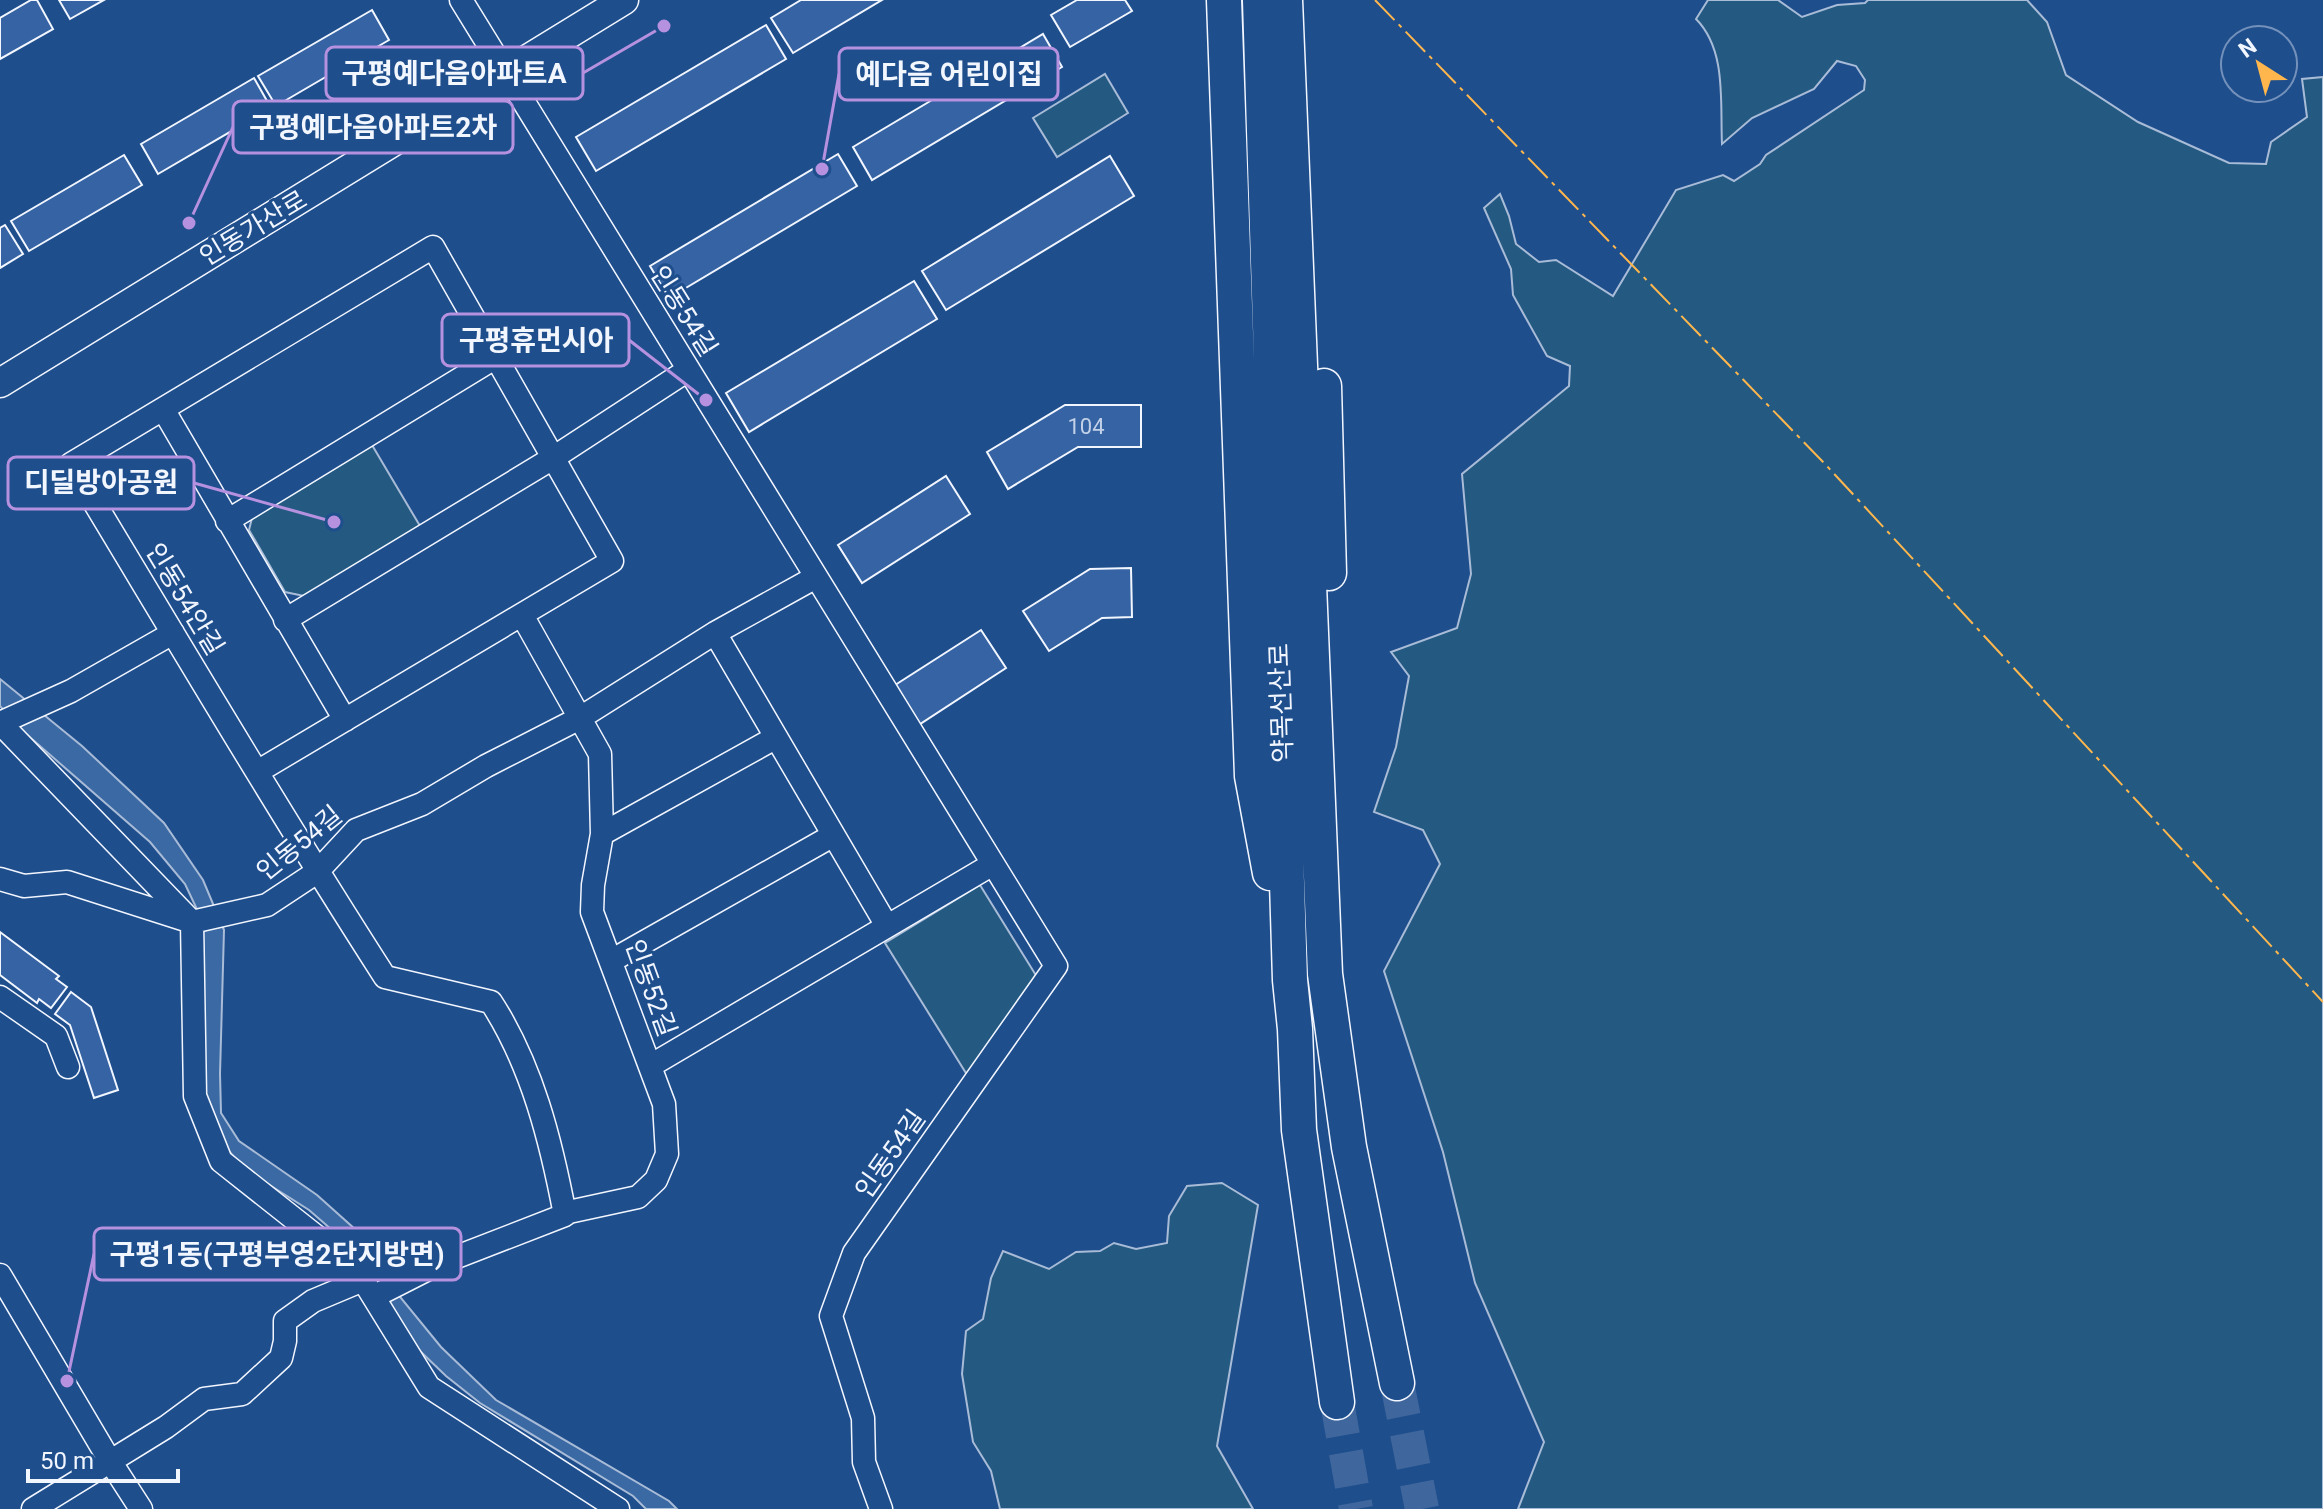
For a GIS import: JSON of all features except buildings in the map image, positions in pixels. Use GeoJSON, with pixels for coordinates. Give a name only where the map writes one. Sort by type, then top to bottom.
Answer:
{"type":"FeatureCollection","features":[{"type":"Feature","properties":{"kind":"highway"},"geometry":{"type":"LineString","coordinates":[[1224,0],[1252,776],[1290,980]]}},
{"type":"Feature","properties":{"kind":"highway","name":"약목선산로"},"geometry":{"type":"LineString","coordinates":[[1260,0],[1276,102],[1325,974],[1349,1147],[1397,1383]]}},
{"type":"Feature","properties":{"kind":"highway","name":"약목선산로"},"geometry":{"type":"LineString","coordinates":[[1285,0],[1276,102],[1290,980],[1299,1130],[1337,1402]]}},
{"type":"Feature","properties":{"kind":"highway"},"geometry":{"type":"LineString","coordinates":[[1307,0],[1330,525],[1325,974]]}},
{"type":"Feature","properties":{"kind":"main road","name":"인동가산로"},"geometry":{"type":"LineString","coordinates":[[4,380],[624,0]]}},
{"type":"Feature","properties":{"kind":"street"},"geometry":{"type":"LineString","coordinates":[[461,0],[505,74]]}},
{"type":"Feature","properties":{"kind":"street","name":"인동54길"},"geometry":{"type":"LineString","coordinates":[[505,74],[1056,966],[854,1253],[831,1316],[863,1418],[864,1462],[881,1509]]}},
{"type":"Feature","properties":{"kind":"street","name":"인동54안길"},"geometry":{"type":"LineString","coordinates":[[257,772],[612,561],[433,247],[71,464],[317,872]]}},
{"type":"Feature","properties":{"kind":"street"},"geometry":{"type":"LineString","coordinates":[[227,521],[496,357]]}},
{"type":"Feature","properties":{"kind":"street"},"geometry":{"type":"LineString","coordinates":[[285,620],[553,458],[688,370]]}},
{"type":"Feature","properties":{"kind":"street"},"geometry":{"type":"LineString","coordinates":[[163,409],[345,720]]}},
{"type":"Feature","properties":{"kind":"street","name":"인동54길"},"geometry":{"type":"LineString","coordinates":[[192,922],[267,905],[317,872],[356,830],[422,804],[486,766],[580,718],[715,633],[816,577]]}},
{"type":"Feature","properties":{"kind":"street"},"geometry":{"type":"LineString","coordinates":[[522,615],[580,718]]}},
{"type":"Feature","properties":{"kind":"street"},"geometry":{"type":"LineString","coordinates":[[173,633],[71,691],[0,723],[192,922],[195,1096],[221,1161],[336,1252],[369,1288],[429,1387],[618,1509]]}},
{"type":"Feature","properties":{"kind":"street"},"geometry":{"type":"LineString","coordinates":[[715,633],[887,926]]}},
{"type":"Feature","properties":{"kind":"street","name":"인동52길"},"geometry":{"type":"LineString","coordinates":[[110,1461],[166,1427],[204,1399],[242,1394],[281,1358],[285,1321],[313,1301],[369,1288],[436,1265],[564,1213],[638,1197],[656,1180],[667,1154],[664,1104],[592,912],[593,885],[602,834],[600,754],[580,718]]}},
{"type":"Feature","properties":{"kind":"street"},"geometry":{"type":"LineString","coordinates":[[602,834],[775,738]]}},
{"type":"Feature","properties":{"kind":"street"},"geometry":{"type":"LineString","coordinates":[[611,961],[832,836]]}},
{"type":"Feature","properties":{"kind":"street"},"geometry":{"type":"LineString","coordinates":[[650,1066],[993,864]]}},
{"type":"Feature","properties":{"kind":"street"},"geometry":{"type":"LineString","coordinates":[[317,872],[385,977],[491,1002],[512,1034],[552,1146],[564,1213]]}},
{"type":"Feature","properties":{"kind":"street"},"geometry":{"type":"LineString","coordinates":[[0,879],[24,886],[67,882],[192,922]]}},
{"type":"Feature","properties":{"kind":"street"},"geometry":{"type":"LineString","coordinates":[[0,997],[56,1036],[68,1067]]}},
{"type":"Feature","properties":{"kind":"street"},"geometry":{"type":"LineString","coordinates":[[0,1275],[141,1509]]}},
{"type":"Feature","properties":{"kind":"street"},"geometry":{"type":"LineString","coordinates":[[33,1509],[110,1461]]}},
{"type":"Feature","properties":{"kind":"shaded area"},"geometry":{"type":"Polygon","coordinates":[[[1708,0],[1778,0],[1802,17],[1837,5],[1865,3],[1868,0],[2027,0],[2047,22],[2066,75],[2138,122],[2229,163],[2266,164],[2271,142],[2307,117],[2302,79],[2323,77],[2323,1509],[1518,1509],[1544,1442],[1475,1283],[1443,1152],[1384,971],[1440,864],[1423,830],[1374,812],[1396,747],[1409,676],[1391,652],[1457,628],[1471,574],[1462,474],[1569,386],[1570,366],[1547,356],[1513,295],[1511,269],[1484,208],[1500,194],[1516,244],[1539,262],[1556,260],[1613,296],[1676,190],[1723,175],[1734,181],[1760,164],[1766,155],[1864,90],[1865,80],[1856,66],[1837,61],[1814,89],[1752,118],[1722,144],[1717,61],[1706,32],[1696,19],[1708,0]]]}},
{"type":"Feature","properties":{"kind":"shaded area"},"geometry":{"type":"Polygon","coordinates":[[[1105,74],[1128,113],[1057,157],[1033,118],[1105,74]]]}},
{"type":"Feature","properties":{"kind":"shaded area"},"geometry":{"type":"Polygon","coordinates":[[[372,445],[420,526],[304,596],[285,592],[249,530],[252,518],[372,445]]]}},
{"type":"Feature","properties":{"kind":"shaded area"},"geometry":{"type":"Polygon","coordinates":[[[0,679],[82,746],[164,823],[203,880],[224,930],[221,1113],[239,1141],[317,1195],[366,1239],[396,1292],[441,1347],[496,1400],[669,1501],[677,1509],[646,1509],[633,1496],[480,1403],[446,1376],[420,1351],[347,1243],[309,1210],[246,1170],[227,1149],[203,1095],[203,922],[185,884],[150,842],[17,726],[0,706],[0,679]]]}},
{"type":"Feature","properties":{"kind":"shaded area"},"geometry":{"type":"Polygon","coordinates":[[[980,885],[1037,977],[974,1086],[885,943],[980,885]]]}},
{"type":"Feature","properties":{"kind":"shaded area"},"geometry":{"type":"Polygon","coordinates":[[[1222,1183],[1258,1205],[1217,1446],[1253,1509],[1000,1509],[991,1471],[973,1442],[962,1374],[966,1331],[983,1319],[991,1278],[1003,1251],[1049,1269],[1076,1252],[1100,1251],[1114,1243],[1136,1249],[1167,1243],[1169,1216],[1187,1186],[1222,1183]]]}},
{"type":"Feature","properties":{"kind":"tunnel"},"geometry":{"type":"LineString","coordinates":[[1397,1383],[1422,1509]]}},
{"type":"Feature","properties":{"kind":"tunnel"},"geometry":{"type":"LineString","coordinates":[[1337,1402],[1356,1509]]}},
{"type":"Feature","properties":{"kind":"power"},"geometry":{"type":"LineString","coordinates":[[1375,0],[1825,464],[2323,1002]]}},
{"type":"Feature","properties":{"kind":"place","name":"구평예다음아파트A"},"geometry":{"type":"Point","coordinates":[664,26]}},
{"type":"Feature","properties":{"kind":"place","name":"예다음 어린이집"},"geometry":{"type":"Point","coordinates":[822,169]}},
{"type":"Feature","properties":{"kind":"place","name":"구평예다음아파트2차"},"geometry":{"type":"Point","coordinates":[189,223]}},
{"type":"Feature","properties":{"kind":"place","name":"구평휴먼시아"},"geometry":{"type":"Point","coordinates":[706,400]}},
{"type":"Feature","properties":{"kind":"place","name":"디딜방아공원"},"geometry":{"type":"Point","coordinates":[334,522]}},
{"type":"Feature","properties":{"kind":"place","name":"구평1동(구평부영2단지방면)"},"geometry":{"type":"Point","coordinates":[67,1381]}}]}
